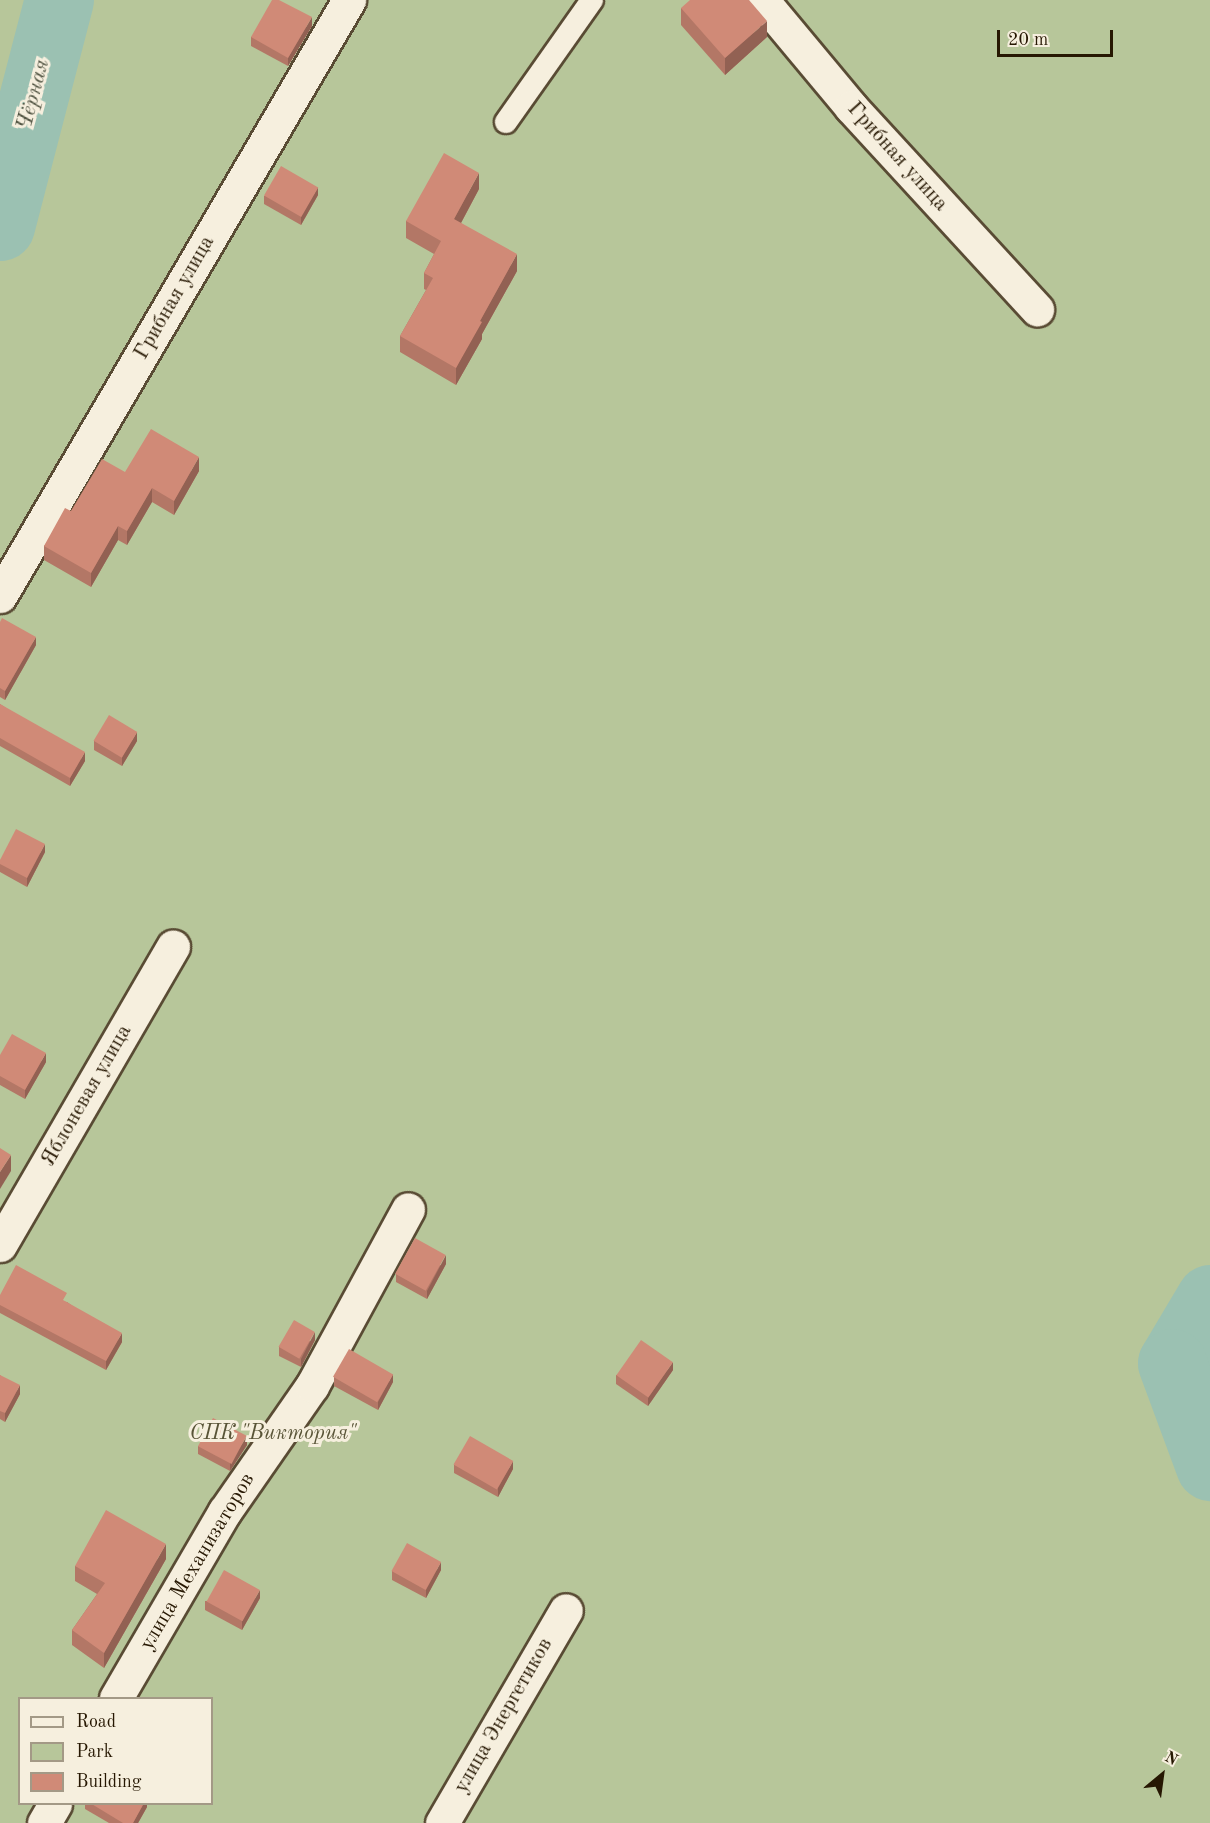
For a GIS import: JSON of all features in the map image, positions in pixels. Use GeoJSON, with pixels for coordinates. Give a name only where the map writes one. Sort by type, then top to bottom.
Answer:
{"type":"FeatureCollection","features":[{"type":"Feature","properties":{"kind":"street","name":"Грибная улица"},"geometry":{"type":"LineString","coordinates":[[0,596],[349,0]]}},
{"type":"Feature","properties":{"kind":"street","name":"Грибная улица"},"geometry":{"type":"LineString","coordinates":[[762,0],[851,107],[1037,309]]}},
{"type":"Feature","properties":{"kind":"street","name":"Яблоневая улица"},"geometry":{"type":"LineString","coordinates":[[0,1245],[173,946]]}},
{"type":"Feature","properties":{"kind":"street","name":"улица Механизаторов"},"geometry":{"type":"LineString","coordinates":[[117,1697],[225,1511],[312,1386],[408,1209]]}},
{"type":"Feature","properties":{"kind":"street","name":"улица Энергетиков"},"geometry":{"type":"LineString","coordinates":[[442,1823],[566,1610]]}},
{"type":"Feature","properties":{"kind":"street"},"geometry":{"type":"LineString","coordinates":[[44,1823],[54,1805]]}},
{"type":"Feature","properties":{"kind":"lane"},"geometry":{"type":"LineString","coordinates":[[506,122],[592,0]]}},
{"type":"Feature","properties":{"kind":"green space","name":"СПК \"Виктория\""},"geometry":{"type":"Polygon","coordinates":[[[0,0],[1210,0],[1210,1823],[0,1823],[0,0]]]}},
{"type":"Feature","properties":{"kind":"building"},"geometry":{"type":"Polygon","coordinates":[[[272,0],[279,0],[312,17],[288,58],[251,37],[272,0]]]}},
{"type":"Feature","properties":{"kind":"building"},"geometry":{"type":"Polygon","coordinates":[[[690,0],[749,0],[767,21],[725,58],[681,8],[690,0]]]}},
{"type":"Feature","properties":{"kind":"building"},"geometry":{"type":"Polygon","coordinates":[[[444,153],[479,173],[454,219],[517,254],[456,368],[400,336],[433,278],[424,273],[441,241],[406,221],[444,153]]]}},
{"type":"Feature","properties":{"kind":"building"},"geometry":{"type":"Polygon","coordinates":[[[281,166],[318,188],[301,217],[264,195],[281,166]]]}},
{"type":"Feature","properties":{"kind":"building"},"geometry":{"type":"Polygon","coordinates":[[[151,429],[199,457],[174,501],[152,488],[127,531],[118,526],[91,573],[44,546],[65,508],[71,511],[102,459],[125,472],[151,429]]]}},
{"type":"Feature","properties":{"kind":"building"},"geometry":{"type":"Polygon","coordinates":[[[2,618],[36,637],[5,691],[0,688],[0,622],[2,618]]]}},
{"type":"Feature","properties":{"kind":"building"},"geometry":{"type":"Polygon","coordinates":[[[0,704],[85,752],[70,778],[0,738],[0,704]]]}},
{"type":"Feature","properties":{"kind":"building"},"geometry":{"type":"Polygon","coordinates":[[[109,715],[137,732],[122,758],[94,741],[109,715]]]}},
{"type":"Feature","properties":{"kind":"building"},"geometry":{"type":"Polygon","coordinates":[[[16,829],[45,844],[27,878],[0,864],[16,829]]]}},
{"type":"Feature","properties":{"kind":"building"},"geometry":{"type":"Polygon","coordinates":[[[12,1034],[46,1053],[25,1090],[0,1076],[0,1055],[12,1034]]]}},
{"type":"Feature","properties":{"kind":"building"},"geometry":{"type":"Polygon","coordinates":[[[0,1148],[11,1155],[0,1172],[0,1148]]]}},
{"type":"Feature","properties":{"kind":"building"},"geometry":{"type":"Polygon","coordinates":[[[415,1238],[446,1255],[426,1291],[395,1274],[415,1238]]]}},
{"type":"Feature","properties":{"kind":"building"},"geometry":{"type":"Polygon","coordinates":[[[16,1265],[67,1293],[63,1300],[122,1333],[106,1361],[0,1305],[0,1295],[16,1265]]]}},
{"type":"Feature","properties":{"kind":"building"},"geometry":{"type":"Polygon","coordinates":[[[294,1320],[315,1332],[299,1359],[278,1347],[294,1320]]]}},
{"type":"Feature","properties":{"kind":"building"},"geometry":{"type":"Polygon","coordinates":[[[641,1340],[673,1362],[648,1398],[616,1375],[641,1340]]]}},
{"type":"Feature","properties":{"kind":"building"},"geometry":{"type":"Polygon","coordinates":[[[349,1349],[393,1374],[377,1402],[333,1377],[349,1349]]]}},
{"type":"Feature","properties":{"kind":"building"},"geometry":{"type":"Polygon","coordinates":[[[0,1375],[20,1385],[5,1413],[0,1411],[0,1375]]]}},
{"type":"Feature","properties":{"kind":"building"},"geometry":{"type":"Polygon","coordinates":[[[213,1418],[247,1436],[232,1464],[198,1446],[213,1418]]]}},
{"type":"Feature","properties":{"kind":"building"},"geometry":{"type":"Polygon","coordinates":[[[470,1436],[513,1461],[497,1490],[453,1465],[470,1436]]]}},
{"type":"Feature","properties":{"kind":"building"},"geometry":{"type":"Polygon","coordinates":[[[106,1510],[166,1544],[104,1653],[72,1630],[105,1583],[75,1566],[106,1510]]]}},
{"type":"Feature","properties":{"kind":"building"},"geometry":{"type":"Polygon","coordinates":[[[407,1543],[441,1562],[426,1590],[391,1571],[407,1543]]]}},
{"type":"Feature","properties":{"kind":"building"},"geometry":{"type":"Polygon","coordinates":[[[224,1570],[260,1590],[242,1621],[207,1601],[224,1570]]]}},
{"type":"Feature","properties":{"kind":"building"},"geometry":{"type":"Polygon","coordinates":[[[93,1805],[143,1805],[133,1823],[123,1823],[93,1805]]]}},
{"type":"Feature","properties":{"kind":"waterway","name":"Чёрная"},"geometry":{"type":"LineString","coordinates":[[0,226],[59,0]]}},
{"type":"Feature","properties":{"kind":"waterway","name":"Чёрная"},"geometry":{"type":"LineString","coordinates":[[1210,1299],[1172,1363],[1210,1466]]}}]}
